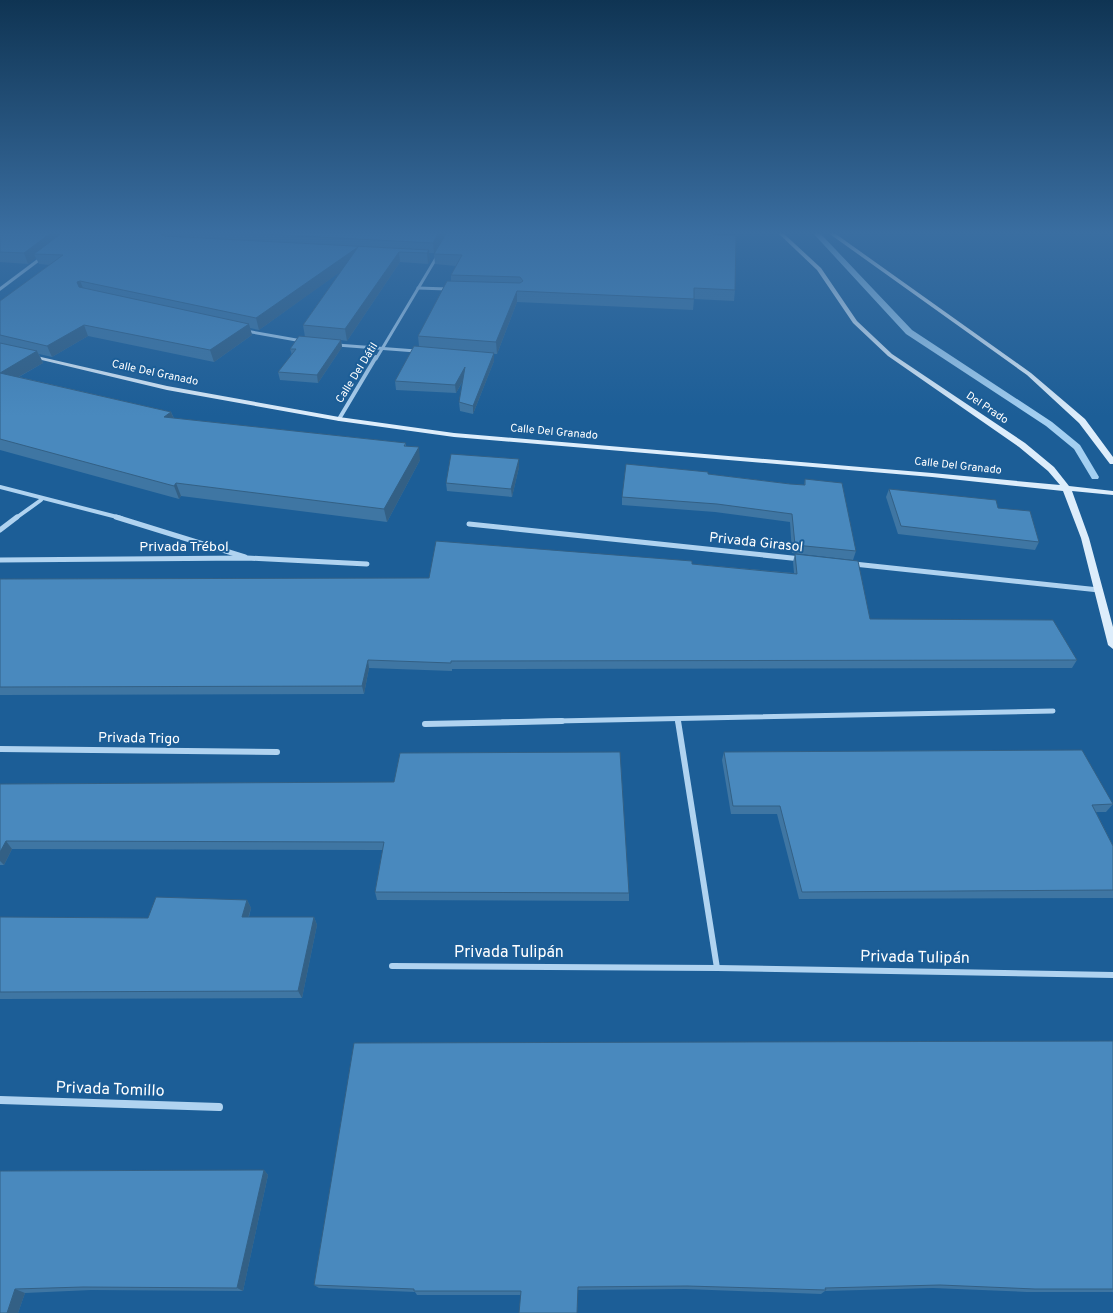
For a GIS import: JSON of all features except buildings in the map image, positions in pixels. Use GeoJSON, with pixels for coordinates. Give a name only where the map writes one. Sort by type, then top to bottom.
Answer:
{"type":"FeatureCollection","features":[{"type":"Feature","properties":{"kind":"main road","name":"Del Prado"},"geometry":{"type":"LineString","coordinates":[[835,293],[855,322],[890,355],[1022,445],[1051,469],[1067,489],[1100,590],[1113,645]]}},
{"type":"Feature","properties":{"kind":"main road"},"geometry":{"type":"LineString","coordinates":[[915,293],[1029,374],[1082,421],[1113,462]]}},
{"type":"Feature","properties":{"kind":"main road","name":"Calle Del Granado"},"geometry":{"type":"LineString","coordinates":[[18,354],[167,388],[339,419],[454,435],[922,474],[1113,494]]}},
{"type":"Feature","properties":{"kind":"street","name":"Calle Del Dátil"},"geometry":{"type":"LineString","coordinates":[[339,419],[415,293]]}},
{"type":"Feature","properties":{"kind":"street"},"geometry":{"type":"LineString","coordinates":[[244,330],[308,342]]}},
{"type":"Feature","properties":{"kind":"street"},"geometry":{"type":"LineString","coordinates":[[335,345],[422,352]]}},
{"type":"Feature","properties":{"kind":"street"},"geometry":{"type":"LineString","coordinates":[[0,488],[141,524],[248,558]]}},
{"type":"Feature","properties":{"kind":"street"},"geometry":{"type":"LineString","coordinates":[[0,530],[42,500]]}},
{"type":"Feature","properties":{"kind":"street","name":"Privada Girasol"},"geometry":{"type":"LineString","coordinates":[[470,524],[803,559]]}},
{"type":"Feature","properties":{"kind":"street","name":"Privada Trébol"},"geometry":{"type":"LineString","coordinates":[[0,560],[248,558],[367,564]]}},
{"type":"Feature","properties":{"kind":"street"},"geometry":{"type":"LineString","coordinates":[[852,564],[1100,590]]}},
{"type":"Feature","properties":{"kind":"street"},"geometry":{"type":"LineString","coordinates":[[425,724],[1052,711]]}},
{"type":"Feature","properties":{"kind":"street"},"geometry":{"type":"LineString","coordinates":[[678,720],[717,968]]}},
{"type":"Feature","properties":{"kind":"street","name":"Privada Trigo"},"geometry":{"type":"LineString","coordinates":[[0,748],[277,752]]}},
{"type":"Feature","properties":{"kind":"street","name":"Privada Tulipán"},"geometry":{"type":"LineString","coordinates":[[392,966],[717,968],[1113,975]]}},
{"type":"Feature","properties":{"kind":"street","name":"Privada Tomillo"},"geometry":{"type":"LineString","coordinates":[[0,1100],[219,1107]]}},
{"type":"Feature","properties":{"kind":"waterway"},"geometry":{"type":"LineString","coordinates":[[873,293],[909,332],[1049,424],[1077,447],[1095,477]]}}]}
